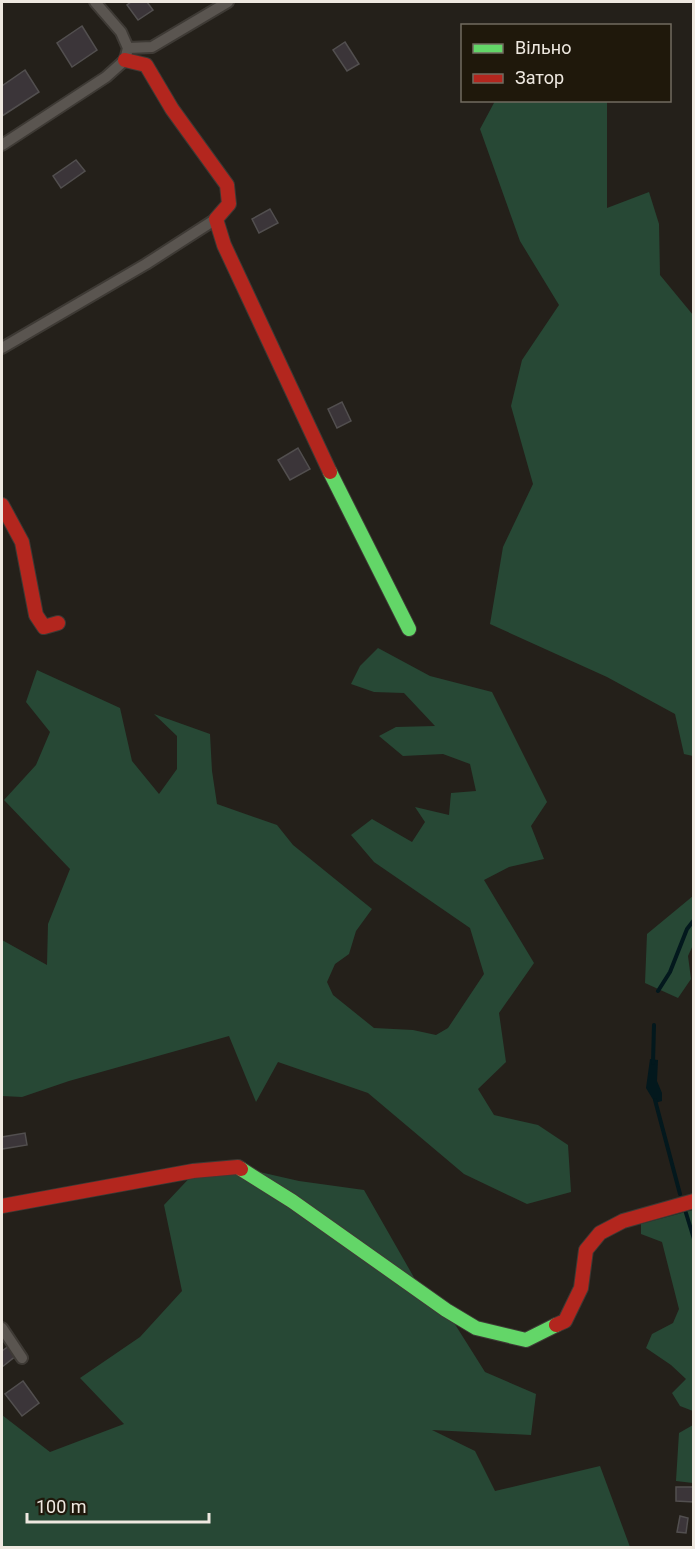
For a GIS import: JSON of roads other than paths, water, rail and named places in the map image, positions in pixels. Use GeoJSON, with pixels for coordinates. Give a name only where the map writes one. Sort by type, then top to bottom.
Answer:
{"type":"FeatureCollection","features":[{"type":"Feature","properties":{"kind":"street"},"geometry":{"type":"LineString","coordinates":[[2,348],[146,264],[216,219],[229,204],[228,185],[172,110],[146,65],[127,54],[121,32],[95,2]]}},
{"type":"Feature","properties":{"kind":"street"},"geometry":{"type":"LineString","coordinates":[[2,145],[106,78],[127,54],[152,47],[228,2]]}},
{"type":"Feature","properties":{"kind":"street"},"geometry":{"type":"LineString","coordinates":[[216,219],[224,245],[307,425],[409,629]]}},
{"type":"Feature","properties":{"kind":"street"},"geometry":{"type":"LineString","coordinates":[[2,505],[22,542],[36,615],[44,627],[58,623]]}},
{"type":"Feature","properties":{"kind":"street"},"geometry":{"type":"LineString","coordinates":[[2,1206],[193,1171],[238,1167],[292,1201],[456,1317],[476,1329],[526,1340],[565,1321],[581,1288],[586,1250],[600,1233],[622,1221],[693,1201]]}},
{"type":"Feature","properties":{"kind":"street"},"geometry":{"type":"LineString","coordinates":[[2,1328],[22,1358]]}},
{"type":"Feature","properties":{"kind":"water"},"geometry":{"type":"Polygon","coordinates":[[[650,1059],[658,1060],[657,1081],[662,1093],[662,1101],[655,1103],[646,1088],[650,1059]]]}},
{"type":"Feature","properties":{"kind":"waterway"},"geometry":{"type":"LineString","coordinates":[[658,991],[670,972],[687,929],[694,920]]}},
{"type":"Feature","properties":{"kind":"waterway"},"geometry":{"type":"LineString","coordinates":[[653,1063],[654,1025]]}},
{"type":"Feature","properties":{"kind":"waterway"},"geometry":{"type":"LineString","coordinates":[[655,1100],[680,1194]]}},
{"type":"Feature","properties":{"kind":"waterway"},"geometry":{"type":"LineString","coordinates":[[686,1213],[694,1239]]}}]}
